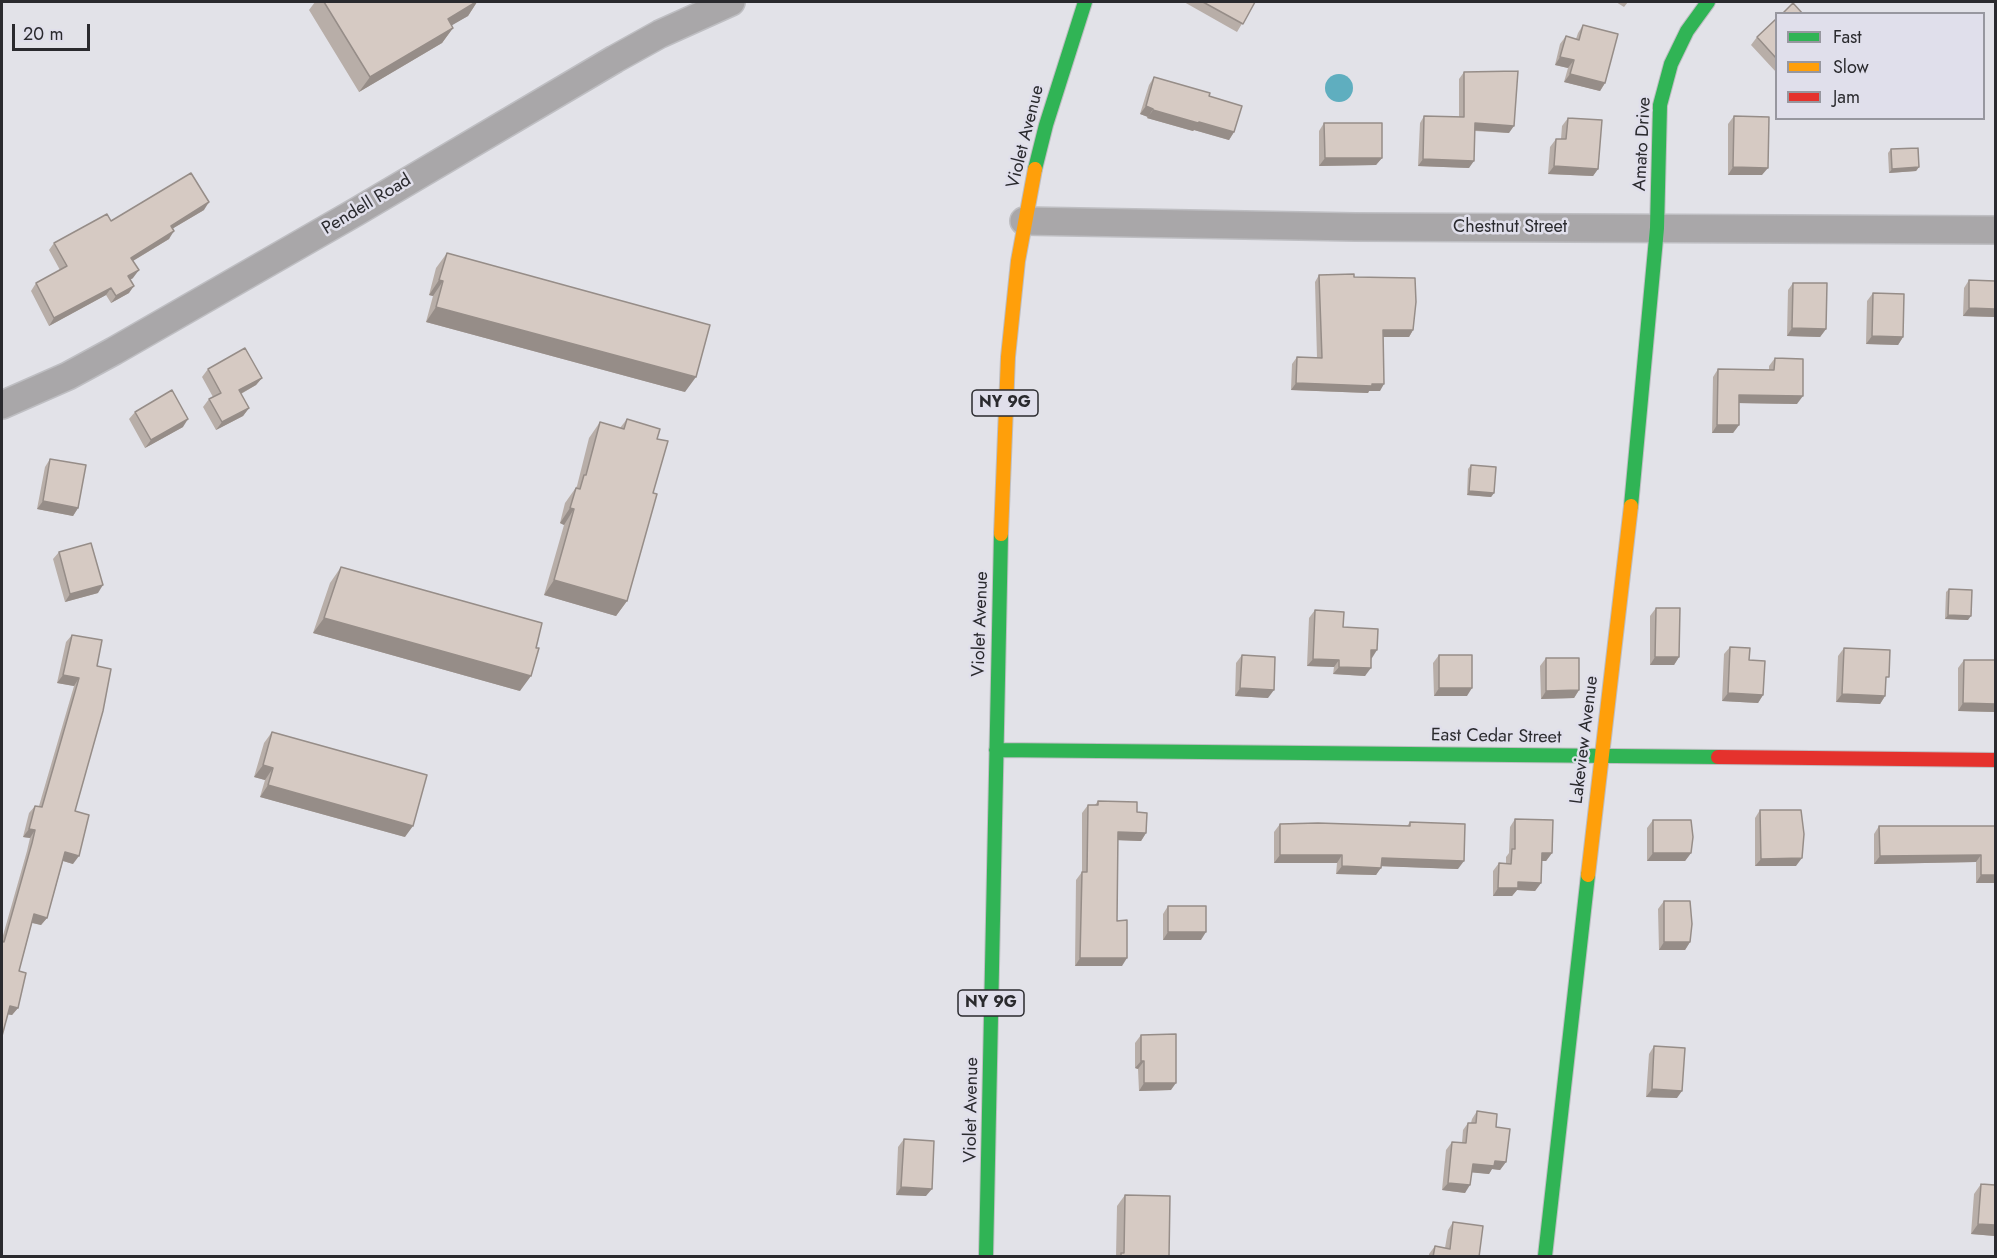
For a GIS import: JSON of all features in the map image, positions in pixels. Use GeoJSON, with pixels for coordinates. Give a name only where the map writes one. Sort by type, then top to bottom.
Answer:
{"type":"FeatureCollection","features":[{"type":"Feature","properties":{"kind":"street","name":"Pendell Road"},"geometry":{"type":"LineString","coordinates":[[2,405],[68,376],[114,351],[346,218],[615,59],[660,34],[731,2]]}},
{"type":"Feature","properties":{"kind":"street","name":"Violet Avenue"},"geometry":{"type":"LineString","coordinates":[[987,1257],[996,750],[1008,357],[1024,221],[1046,125],[1085,2]]}},
{"type":"Feature","properties":{"kind":"street","name":"Amato Drive"},"geometry":{"type":"LineString","coordinates":[[1658,228],[1660,105],[1671,64],[1687,31],[1708,2]]}},
{"type":"Feature","properties":{"kind":"street","name":"Chestnut Street"},"geometry":{"type":"LineString","coordinates":[[1024,221],[1355,227],[1995,230]]}},
{"type":"Feature","properties":{"kind":"street","name":"Lakeview Avenue"},"geometry":{"type":"LineString","coordinates":[[1545,1257],[1601,756],[1627,547],[1658,228]]}},
{"type":"Feature","properties":{"kind":"street","name":"East Cedar Street"},"geometry":{"type":"LineString","coordinates":[[996,750],[1995,760]]}},
{"type":"Feature","properties":{"kind":"water"},"geometry":{"type":"Polygon","coordinates":[[[1339,74],[1349,78],[1353,88],[1349,98],[1339,102],[1329,98],[1325,88],[1329,78],[1339,74]]]}},
{"type":"Feature","properties":{"kind":"building"},"geometry":{"type":"Polygon","coordinates":[[[324,2],[476,2],[448,19],[453,28],[370,77],[324,2]]]}},
{"type":"Feature","properties":{"kind":"building"},"geometry":{"type":"Polygon","coordinates":[[[1203,2],[1255,2],[1243,24],[1203,2]]]}},
{"type":"Feature","properties":{"kind":"building"},"geometry":{"type":"Polygon","coordinates":[[[1793,3],[1801,12],[1784,12],[1793,3]]]}},
{"type":"Feature","properties":{"kind":"building"},"geometry":{"type":"Polygon","coordinates":[[[1775,20],[1775,57],[1757,37],[1775,20]]]}},
{"type":"Feature","properties":{"kind":"building"},"geometry":{"type":"Polygon","coordinates":[[[1583,25],[1618,34],[1605,83],[1570,74],[1574,60],[1560,57],[1566,36],[1579,40],[1583,25]]]}},
{"type":"Feature","properties":{"kind":"building"},"geometry":{"type":"Polygon","coordinates":[[[1518,71],[1514,126],[1475,123],[1474,161],[1423,159],[1424,116],[1464,117],[1464,72],[1518,71]]]}},
{"type":"Feature","properties":{"kind":"building"},"geometry":{"type":"Polygon","coordinates":[[[1154,77],[1210,93],[1209,96],[1242,106],[1234,132],[1153,110],[1146,106],[1154,77]]]}},
{"type":"Feature","properties":{"kind":"building"},"geometry":{"type":"Polygon","coordinates":[[[1734,116],[1769,117],[1768,168],[1733,167],[1734,116]]]}},
{"type":"Feature","properties":{"kind":"building"},"geometry":{"type":"Polygon","coordinates":[[[1568,118],[1602,120],[1598,169],[1554,166],[1556,139],[1566,139],[1568,118]]]}},
{"type":"Feature","properties":{"kind":"building"},"geometry":{"type":"Polygon","coordinates":[[[1324,123],[1382,123],[1382,158],[1325,158],[1324,123]]]}},
{"type":"Feature","properties":{"kind":"building"},"geometry":{"type":"Polygon","coordinates":[[[1918,148],[1919,167],[1892,169],[1891,149],[1918,148]]]}},
{"type":"Feature","properties":{"kind":"building"},"geometry":{"type":"Polygon","coordinates":[[[191,173],[209,202],[171,226],[174,231],[131,258],[139,270],[128,276],[134,286],[116,296],[111,288],[54,318],[36,283],[67,266],[54,243],[107,214],[111,221],[191,173]]]}},
{"type":"Feature","properties":{"kind":"building"},"geometry":{"type":"Polygon","coordinates":[[[447,253],[710,325],[696,377],[436,307],[443,281],[439,280],[447,253]]]}},
{"type":"Feature","properties":{"kind":"building"},"geometry":{"type":"Polygon","coordinates":[[[1354,274],[1354,277],[1415,278],[1416,302],[1413,330],[1383,330],[1384,384],[1372,384],[1372,386],[1296,383],[1297,357],[1322,358],[1319,275],[1354,274]]]}},
{"type":"Feature","properties":{"kind":"building"},"geometry":{"type":"Polygon","coordinates":[[[1969,280],[1995,281],[1995,309],[1969,308],[1969,280]]]}},
{"type":"Feature","properties":{"kind":"building"},"geometry":{"type":"Polygon","coordinates":[[[1793,283],[1827,283],[1826,329],[1792,328],[1793,283]]]}},
{"type":"Feature","properties":{"kind":"building"},"geometry":{"type":"Polygon","coordinates":[[[1873,293],[1904,294],[1903,337],[1872,336],[1873,293]]]}},
{"type":"Feature","properties":{"kind":"building"},"geometry":{"type":"Polygon","coordinates":[[[245,348],[262,378],[239,390],[249,408],[222,422],[209,399],[221,393],[208,369],[245,348]]]}},
{"type":"Feature","properties":{"kind":"building"},"geometry":{"type":"Polygon","coordinates":[[[1775,358],[1803,359],[1803,396],[1739,395],[1739,425],[1717,425],[1718,369],[1774,370],[1775,358]]]}},
{"type":"Feature","properties":{"kind":"building"},"geometry":{"type":"Polygon","coordinates":[[[172,390],[188,419],[151,440],[135,412],[172,390]]]}},
{"type":"Feature","properties":{"kind":"building"},"geometry":{"type":"Polygon","coordinates":[[[627,419],[660,429],[657,439],[668,441],[653,493],[657,494],[627,601],[554,580],[574,509],[570,508],[576,488],[580,489],[584,475],[586,475],[600,422],[624,429],[627,419]]]}},
{"type":"Feature","properties":{"kind":"building"},"geometry":{"type":"Polygon","coordinates":[[[50,459],[86,465],[78,508],[43,501],[50,459]]]}},
{"type":"Feature","properties":{"kind":"building"},"geometry":{"type":"Polygon","coordinates":[[[1471,465],[1496,467],[1494,493],[1469,491],[1471,465]]]}},
{"type":"Feature","properties":{"kind":"building"},"geometry":{"type":"Polygon","coordinates":[[[91,543],[103,585],[70,594],[59,552],[91,543]]]}},
{"type":"Feature","properties":{"kind":"building"},"geometry":{"type":"Polygon","coordinates":[[[341,567],[542,623],[536,648],[539,648],[531,676],[324,618],[341,567]]]}},
{"type":"Feature","properties":{"kind":"building"},"geometry":{"type":"Polygon","coordinates":[[[1949,589],[1972,590],[1971,616],[1948,615],[1949,589]]]}},
{"type":"Feature","properties":{"kind":"building"},"geometry":{"type":"Polygon","coordinates":[[[1656,608],[1680,608],[1679,657],[1655,657],[1656,608]]]}},
{"type":"Feature","properties":{"kind":"building"},"geometry":{"type":"Polygon","coordinates":[[[1315,610],[1344,612],[1343,627],[1378,629],[1377,650],[1371,650],[1371,668],[1339,667],[1339,660],[1313,659],[1315,610]]]}},
{"type":"Feature","properties":{"kind":"building"},"geometry":{"type":"Polygon","coordinates":[[[72,635],[102,640],[97,666],[111,669],[103,711],[75,811],[89,815],[79,856],[65,852],[47,918],[34,914],[19,971],[26,973],[18,1008],[10,1006],[2,1036],[2,941],[4,942],[32,843],[35,830],[29,829],[35,806],[42,807],[79,678],[63,675],[72,635]]]}},
{"type":"Feature","properties":{"kind":"building"},"geometry":{"type":"Polygon","coordinates":[[[1730,647],[1750,648],[1749,660],[1765,661],[1763,695],[1728,693],[1730,647]]]}},
{"type":"Feature","properties":{"kind":"building"},"geometry":{"type":"Polygon","coordinates":[[[1844,648],[1890,650],[1889,677],[1886,677],[1885,696],[1842,694],[1844,648]]]}},
{"type":"Feature","properties":{"kind":"building"},"geometry":{"type":"Polygon","coordinates":[[[1242,655],[1275,657],[1274,690],[1240,688],[1242,655]]]}},
{"type":"Feature","properties":{"kind":"building"},"geometry":{"type":"Polygon","coordinates":[[[1439,655],[1472,655],[1472,688],[1439,688],[1439,655]]]}},
{"type":"Feature","properties":{"kind":"building"},"geometry":{"type":"Polygon","coordinates":[[[1546,658],[1579,658],[1579,690],[1546,691],[1546,658]]]}},
{"type":"Feature","properties":{"kind":"building"},"geometry":{"type":"Polygon","coordinates":[[[1964,660],[1995,660],[1995,704],[1963,703],[1964,660]]]}},
{"type":"Feature","properties":{"kind":"building"},"geometry":{"type":"Polygon","coordinates":[[[272,732],[427,775],[413,826],[268,785],[273,768],[263,765],[272,732]]]}},
{"type":"Feature","properties":{"kind":"building"},"geometry":{"type":"Polygon","coordinates":[[[1098,801],[1137,802],[1137,812],[1147,813],[1146,833],[1118,832],[1117,921],[1127,920],[1127,958],[1080,958],[1082,872],[1087,872],[1088,805],[1098,805],[1098,801]]]}},
{"type":"Feature","properties":{"kind":"building"},"geometry":{"type":"Polygon","coordinates":[[[1760,810],[1801,810],[1804,834],[1802,858],[1761,859],[1760,810]]]}},
{"type":"Feature","properties":{"kind":"building"},"geometry":{"type":"Polygon","coordinates":[[[1515,819],[1553,820],[1552,853],[1542,853],[1541,883],[1518,882],[1518,888],[1498,888],[1499,863],[1511,864],[1512,849],[1515,849],[1515,819]]]}},
{"type":"Feature","properties":{"kind":"building"},"geometry":{"type":"Polygon","coordinates":[[[1653,820],[1691,820],[1693,837],[1691,853],[1653,853],[1653,820]]]}},
{"type":"Feature","properties":{"kind":"building"},"geometry":{"type":"Polygon","coordinates":[[[1410,822],[1465,824],[1464,861],[1382,858],[1381,868],[1342,866],[1342,855],[1280,855],[1280,824],[1410,826],[1410,822]]]}},
{"type":"Feature","properties":{"kind":"building"},"geometry":{"type":"Polygon","coordinates":[[[1879,826],[1995,826],[1995,875],[1981,875],[1981,855],[1880,856],[1879,826]]]}},
{"type":"Feature","properties":{"kind":"building"},"geometry":{"type":"Polygon","coordinates":[[[1664,901],[1690,901],[1692,924],[1690,942],[1664,942],[1664,901]]]}},
{"type":"Feature","properties":{"kind":"building"},"geometry":{"type":"Polygon","coordinates":[[[1168,906],[1206,906],[1206,932],[1168,932],[1168,906]]]}},
{"type":"Feature","properties":{"kind":"building"},"geometry":{"type":"Polygon","coordinates":[[[1176,1034],[1176,1083],[1144,1083],[1141,1035],[1176,1034]]]}},
{"type":"Feature","properties":{"kind":"building"},"geometry":{"type":"Polygon","coordinates":[[[1654,1046],[1685,1048],[1682,1091],[1652,1089],[1654,1046]]]}},
{"type":"Feature","properties":{"kind":"building"},"geometry":{"type":"Polygon","coordinates":[[[1477,1111],[1497,1114],[1496,1127],[1510,1129],[1506,1162],[1495,1161],[1494,1166],[1473,1164],[1470,1185],[1448,1183],[1452,1142],[1466,1143],[1468,1123],[1476,1123],[1477,1111]]]}},
{"type":"Feature","properties":{"kind":"building"},"geometry":{"type":"Polygon","coordinates":[[[904,1139],[934,1141],[932,1189],[901,1187],[904,1139]]]}},
{"type":"Feature","properties":{"kind":"building"},"geometry":{"type":"Polygon","coordinates":[[[1981,1184],[1995,1185],[1995,1225],[1978,1224],[1981,1184]]]}},
{"type":"Feature","properties":{"kind":"building"},"geometry":{"type":"Polygon","coordinates":[[[1125,1195],[1170,1196],[1169,1257],[1121,1257],[1121,1253],[1124,1253],[1125,1195]]]}},
{"type":"Feature","properties":{"kind":"building"},"geometry":{"type":"Polygon","coordinates":[[[1453,1222],[1483,1226],[1479,1257],[1433,1257],[1435,1246],[1450,1249],[1453,1222]]]}},
{"type":"Feature","properties":{"kind":"traffic: fast"},"geometry":{"type":"LineString","coordinates":[[1035,169],[1046,125],[1085,2]]}},
{"type":"Feature","properties":{"kind":"traffic: fast"},"geometry":{"type":"LineString","coordinates":[[1631,506],[1657,228],[1660,105],[1671,64],[1687,31],[1708,2]]}},
{"type":"Feature","properties":{"kind":"traffic: fast"},"geometry":{"type":"LineString","coordinates":[[986,1256],[1001,534]]}},
{"type":"Feature","properties":{"kind":"traffic: fast"},"geometry":{"type":"LineString","coordinates":[[996,750],[1718,757]]}},
{"type":"Feature","properties":{"kind":"traffic: fast"},"geometry":{"type":"LineString","coordinates":[[1545,1256],[1588,875]]}},
{"type":"Feature","properties":{"kind":"traffic: slow"},"geometry":{"type":"LineString","coordinates":[[1001,534],[1008,357],[1018,261],[1035,169]]}},
{"type":"Feature","properties":{"kind":"traffic: slow"},"geometry":{"type":"LineString","coordinates":[[1588,875],[1631,506]]}},
{"type":"Feature","properties":{"kind":"traffic: jam"},"geometry":{"type":"LineString","coordinates":[[1718,757],[1996,760]]}}]}
